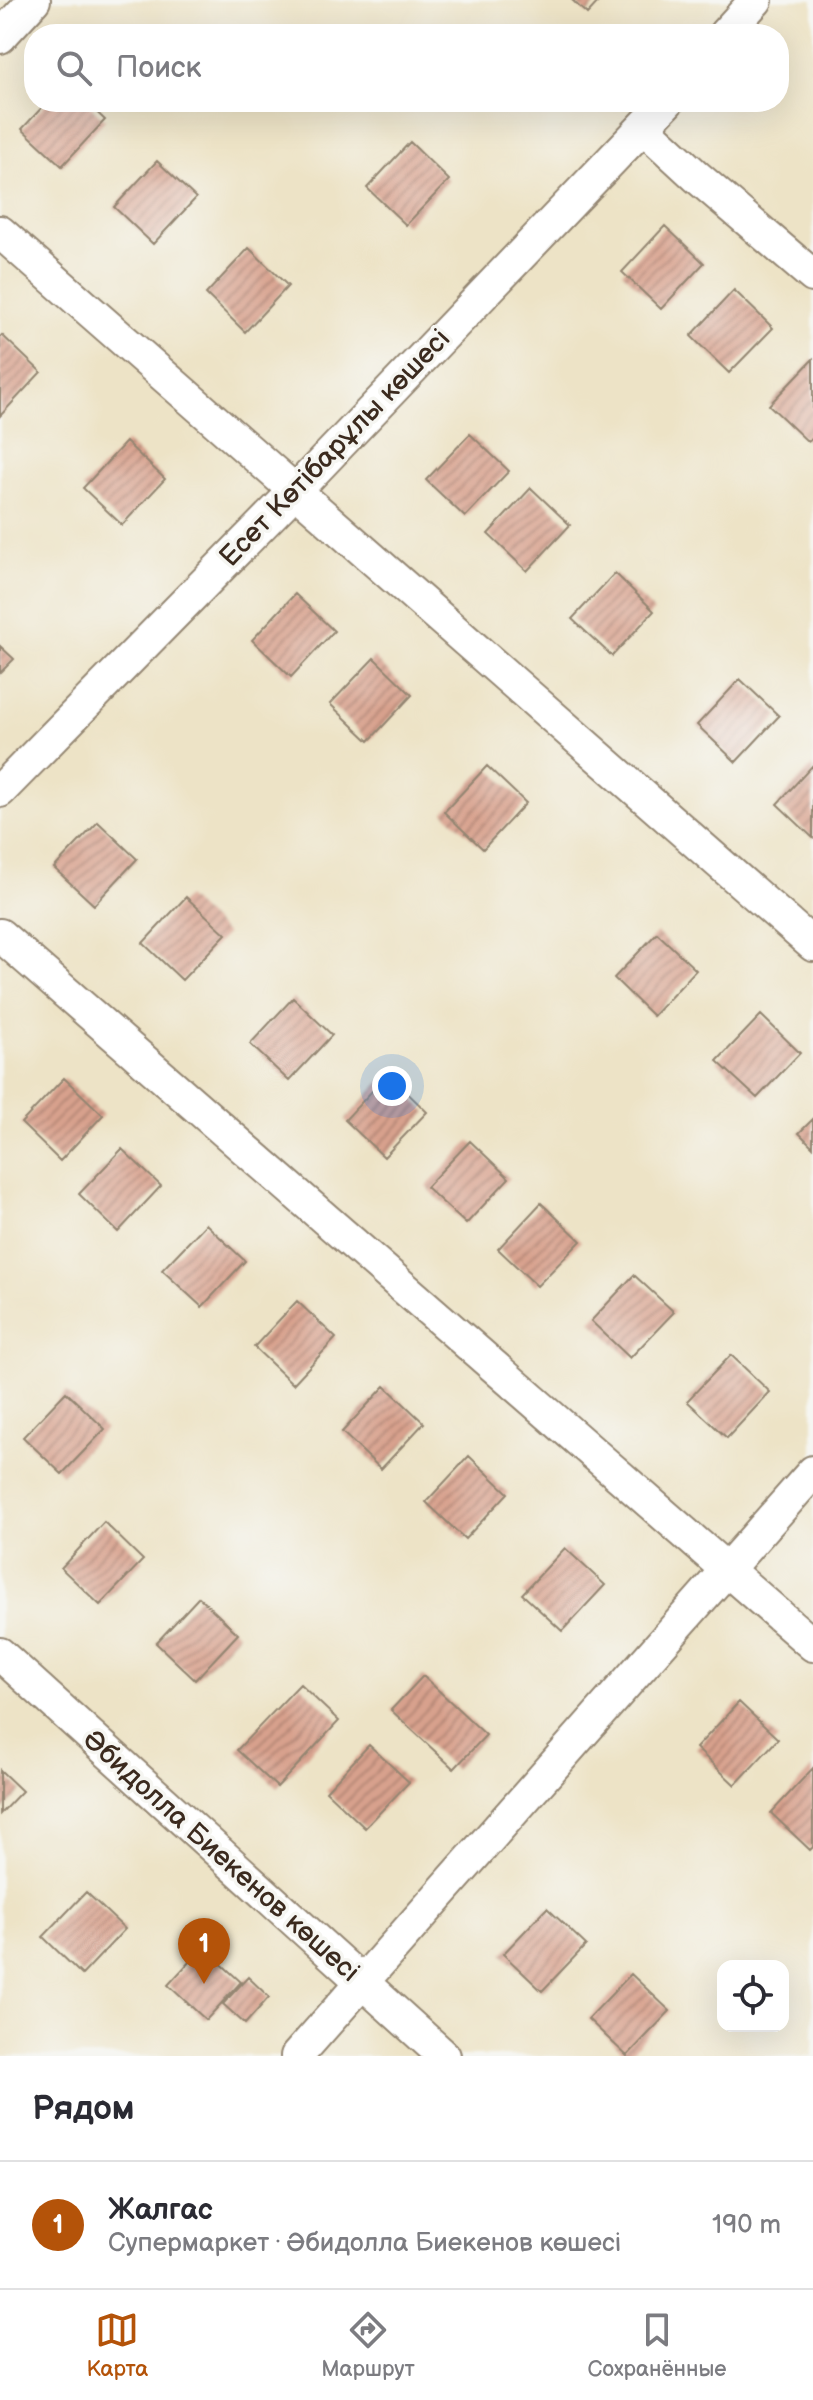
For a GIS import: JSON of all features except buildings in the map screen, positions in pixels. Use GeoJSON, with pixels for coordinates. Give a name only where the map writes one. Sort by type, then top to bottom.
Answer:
{"type":"FeatureCollection","features":[{"type":"Feature","properties":{"kind":"street"},"geometry":{"type":"LineString","coordinates":[[0,37],[34,0]]}},
{"type":"Feature","properties":{"kind":"street"},"geometry":{"type":"LineString","coordinates":[[734,24],[756,0]]}},
{"type":"Feature","properties":{"kind":"street","name":"Есет Көтібарұлы көшесі"},"geometry":{"type":"LineString","coordinates":[[0,791],[295,491],[658,112]]}},
{"type":"Feature","properties":{"kind":"street"},"geometry":{"type":"LineString","coordinates":[[644,128],[813,276]]}},
{"type":"Feature","properties":{"kind":"street"},"geometry":{"type":"LineString","coordinates":[[0,232],[813,945]]}},
{"type":"Feature","properties":{"kind":"street"},"geometry":{"type":"LineString","coordinates":[[0,935],[813,1645]]}},
{"type":"Feature","properties":{"kind":"street"},"geometry":{"type":"LineString","coordinates":[[297,2056],[813,1472]]}},
{"type":"Feature","properties":{"kind":"street","name":"Әбидолла Биекенов көшесі"},"geometry":{"type":"LineString","coordinates":[[0,1654],[444,2056]]}},
{"type":"Feature","properties":{"kind":"place","name":"Жалгас"},"geometry":{"type":"Point","coordinates":[204,1984]}}]}
